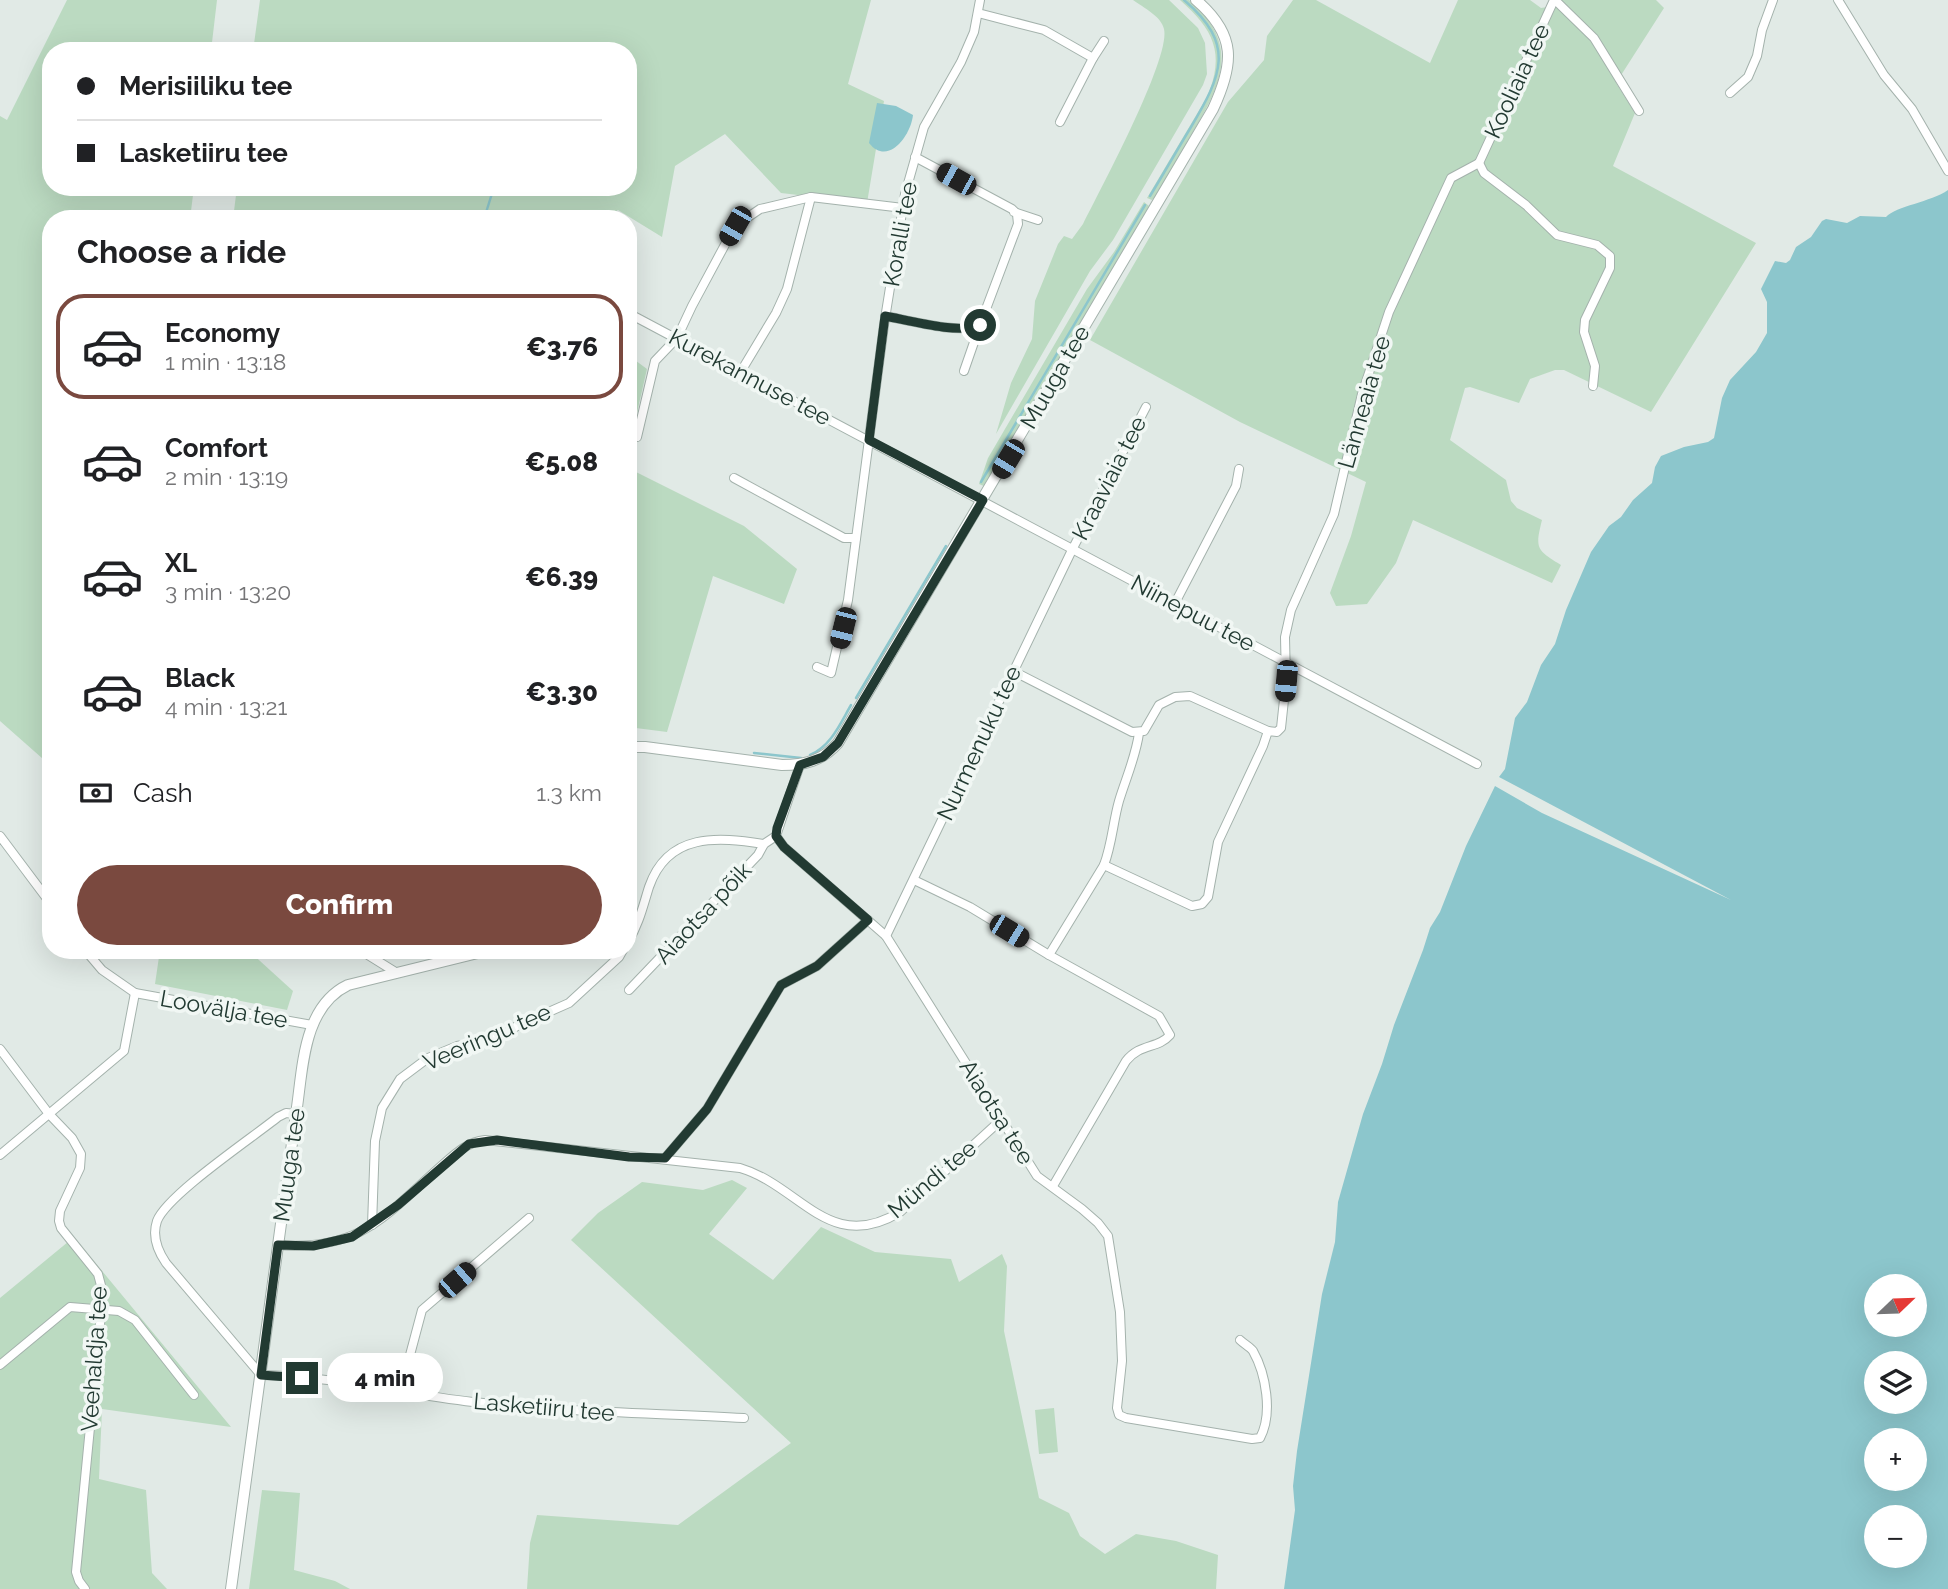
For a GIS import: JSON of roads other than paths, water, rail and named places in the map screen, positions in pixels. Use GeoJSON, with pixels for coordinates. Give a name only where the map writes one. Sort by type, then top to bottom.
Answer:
{"type":"FeatureCollection","features":[{"type":"Feature","properties":{"kind":"street","name":"Koralli tee"},"geometry":{"type":"LineString","coordinates":[[817,667],[831,673],[848,600],[885,316],[903,208],[915,157],[924,127],[961,62],[974,32],[980,0]]}},
{"type":"Feature","properties":{"kind":"street","name":"Muuga tee"},"geometry":{"type":"LineString","coordinates":[[800,765],[823,757],[838,743],[1213,109],[1224,85],[1229,59],[1224,37],[1212,16],[1196,0]]}},
{"type":"Feature","properties":{"kind":"street"},"geometry":{"type":"LineString","coordinates":[[1555,0],[1594,38],[1639,111]]}},
{"type":"Feature","properties":{"kind":"street","name":"Kooliaia tee"},"geometry":{"type":"LineString","coordinates":[[1479,163],[1555,0]]}},
{"type":"Feature","properties":{"kind":"street"},"geometry":{"type":"LineString","coordinates":[[1730,93],[1748,77],[1773,0]]}},
{"type":"Feature","properties":{"kind":"street"},"geometry":{"type":"LineString","coordinates":[[1838,0],[1884,75],[1912,109],[1948,171]]}},
{"type":"Feature","properties":{"kind":"street"},"geometry":{"type":"LineString","coordinates":[[978,13],[1044,30],[1093,58]]}},
{"type":"Feature","properties":{"kind":"street"},"geometry":{"type":"LineString","coordinates":[[1060,122],[1104,41]]}},
{"type":"Feature","properties":{"kind":"street"},"geometry":{"type":"LineString","coordinates":[[915,157],[1014,212],[1038,220]]}},
{"type":"Feature","properties":{"kind":"street"},"geometry":{"type":"LineString","coordinates":[[1479,163],[1484,173],[1526,205],[1557,235],[1597,245],[1610,256],[1610,268],[1585,320],[1584,332],[1595,366],[1593,386]]}},
{"type":"Feature","properties":{"kind":"street","name":"Länneaia tee"},"geometry":{"type":"LineString","coordinates":[[1268,731],[1277,732],[1281,728],[1286,681],[1285,637],[1291,610],[1334,513],[1362,394],[1389,312],[1451,178],[1479,163]]}},
{"type":"Feature","properties":{"kind":"street"},"geometry":{"type":"LineString","coordinates":[[740,373],[776,313],[787,289],[811,197]]}},
{"type":"Feature","properties":{"kind":"street"},"geometry":{"type":"LineString","coordinates":[[637,437],[655,361],[677,338],[735,226],[760,209],[811,197],[903,208]]}},
{"type":"Feature","properties":{"kind":"street"},"geometry":{"type":"LineString","coordinates":[[964,371],[1018,224],[1014,212]]}},
{"type":"Feature","properties":{"kind":"street"},"geometry":{"type":"LineString","coordinates":[[885,316],[969,328],[980,325]]}},
{"type":"Feature","properties":{"kind":"street","name":"Kurekannuse tee"},"geometry":{"type":"LineString","coordinates":[[637,318],[983,500]]}},
{"type":"Feature","properties":{"kind":"street","name":"Kraaviaia tee"},"geometry":{"type":"LineString","coordinates":[[1072,550],[1146,407]]}},
{"type":"Feature","properties":{"kind":"street"},"geometry":{"type":"LineString","coordinates":[[1174,605],[1236,486],[1239,469]]}},
{"type":"Feature","properties":{"kind":"street"},"geometry":{"type":"LineString","coordinates":[[734,478],[844,538],[856,538]]}},
{"type":"Feature","properties":{"kind":"street","name":"Niinepuu tee"},"geometry":{"type":"LineString","coordinates":[[983,500],[1174,605],[1477,764]]}},
{"type":"Feature","properties":{"kind":"street","name":"Nurmenuku tee"},"geometry":{"type":"LineString","coordinates":[[886,936],[1072,550]]}},
{"type":"Feature","properties":{"kind":"street"},"geometry":{"type":"LineString","coordinates":[[1013,671],[1132,732],[1144,731],[1159,705],[1175,697],[1190,696],[1268,731],[1218,842],[1208,897],[1202,904],[1192,906],[1104,865]]}},
{"type":"Feature","properties":{"kind":"street"},"geometry":{"type":"LineString","coordinates":[[1049,955],[1104,865],[1119,799],[1138,748],[1139,733]]}},
{"type":"Feature","properties":{"kind":"street"},"geometry":{"type":"LineString","coordinates":[[637,747],[800,765],[776,836]]}},
{"type":"Feature","properties":{"kind":"street"},"geometry":{"type":"LineString","coordinates":[[0,836],[42,892]]}},
{"type":"Feature","properties":{"kind":"street","name":"Aiaotsa põik"},"geometry":{"type":"LineString","coordinates":[[629,990],[758,855],[764,844],[776,836]]}},
{"type":"Feature","properties":{"kind":"street","name":"Aiaotsa tee"},"geometry":{"type":"LineString","coordinates":[[776,836],[784,847],[886,936],[1037,1175],[1098,1223],[1108,1236],[1120,1312],[1122,1361],[1116,1408],[1119,1415],[1240,1437],[1260,1438],[1265,1428],[1268,1396],[1252,1349],[1240,1340]]}},
{"type":"Feature","properties":{"kind":"street"},"geometry":{"type":"LineString","coordinates":[[637,928],[657,870],[677,848],[696,841],[712,840],[764,844]]}},
{"type":"Feature","properties":{"kind":"street"},"geometry":{"type":"LineString","coordinates":[[914,880],[970,907],[1049,955],[1160,1016],[1170,1035],[1163,1042],[1134,1052],[1126,1061],[1053,1186]]}},
{"type":"Feature","properties":{"kind":"street"},"geometry":{"type":"LineString","coordinates":[[665,1158],[707,1109],[781,985],[817,966],[868,920]]}},
{"type":"Feature","properties":{"kind":"street"},"geometry":{"type":"LineString","coordinates":[[0,1155],[124,1051],[135,993],[102,970],[93,959]]}},
{"type":"Feature","properties":{"kind":"street"},"geometry":{"type":"LineString","coordinates":[[374,959],[397,973]]}},
{"type":"Feature","properties":{"kind":"street","name":"Muuga tee"},"geometry":{"type":"LineString","coordinates":[[232,1589],[296,1114],[312,1025],[317,1012],[336,991],[355,983],[454,959]]}},
{"type":"Feature","properties":{"kind":"street","name":"Veeringu tee"},"geometry":{"type":"LineString","coordinates":[[372,1225],[375,1141],[382,1108],[400,1079],[428,1058],[457,1046],[498,1038],[517,1026],[569,1003],[617,959]]}},
{"type":"Feature","properties":{"kind":"street","name":"Loovälja tee"},"geometry":{"type":"LineString","coordinates":[[135,993],[312,1025]]}},
{"type":"Feature","properties":{"kind":"street"},"geometry":{"type":"LineString","coordinates":[[0,1049],[50,1114]]}},
{"type":"Feature","properties":{"kind":"street"},"geometry":{"type":"LineString","coordinates":[[261,1375],[166,1263],[159,1253],[155,1229],[167,1205],[195,1182],[278,1118],[286,1113],[296,1114]]}},
{"type":"Feature","properties":{"kind":"street","name":"Veehaldja tee"},"geometry":{"type":"LineString","coordinates":[[50,1114],[72,1138],[80,1154],[80,1168],[58,1221],[98,1273],[103,1293],[76,1572],[85,1589]]}},
{"type":"Feature","properties":{"kind":"street","name":"Mündi tee"},"geometry":{"type":"LineString","coordinates":[[278,1245],[302,1247],[335,1243],[352,1237],[372,1225],[457,1153],[477,1141],[497,1140],[740,1168],[771,1180],[804,1206],[839,1225],[886,1220],[900,1212],[1002,1119]]}},
{"type":"Feature","properties":{"kind":"street"},"geometry":{"type":"LineString","coordinates":[[405,1391],[410,1355],[422,1310],[528,1218]]}},
{"type":"Feature","properties":{"kind":"street"},"geometry":{"type":"LineString","coordinates":[[0,1365],[70,1307],[120,1311],[135,1320],[194,1395]]}},
{"type":"Feature","properties":{"kind":"street","name":"Lasketiiru tee"},"geometry":{"type":"LineString","coordinates":[[261,1375],[405,1391],[473,1402],[579,1412],[744,1418]]}},
{"type":"Feature","properties":{"kind":"water"},"geometry":{"type":"Polygon","coordinates":[[[877,103],[896,106],[913,115],[903,139],[891,150],[884,152],[876,150],[869,143],[877,103]]]}},
{"type":"Feature","properties":{"kind":"water"},"geometry":{"type":"Polygon","coordinates":[[[1948,190],[1948,1589],[1284,1589],[1295,1510],[1293,1486],[1297,1451],[1322,1294],[1335,1242],[1338,1202],[1363,1114],[1430,928],[1440,912],[1466,846],[1495,786],[1542,813],[1731,900],[1499,777],[1505,769],[1515,718],[1527,702],[1541,665],[1555,644],[1566,610],[1591,552],[1609,526],[1621,517],[1633,500],[1652,483],[1655,467],[1661,456],[1714,438],[1722,398],[1730,380],[1756,352],[1767,333],[1767,302],[1761,289],[1775,261],[1786,263],[1790,260],[1796,247],[1811,237],[1826,219],[1847,223],[1860,216],[1886,217],[1948,190]]]}},
{"type":"Feature","properties":{"kind":"waterway"},"geometry":{"type":"LineString","coordinates":[[1150,196],[1210,92],[1219,61],[1212,32],[1201,16],[1184,0]]}},
{"type":"Feature","properties":{"kind":"waterway"},"geometry":{"type":"LineString","coordinates":[[487,210],[491,196]]}},
{"type":"Feature","properties":{"kind":"waterway"},"geometry":{"type":"LineString","coordinates":[[981,482],[1145,205]]}},
{"type":"Feature","properties":{"kind":"waterway"},"geometry":{"type":"LineString","coordinates":[[856,698],[946,546]]}},
{"type":"Feature","properties":{"kind":"waterway"},"geometry":{"type":"LineString","coordinates":[[810,755],[829,740],[851,705]]}},
{"type":"Feature","properties":{"kind":"waterway"},"geometry":{"type":"LineString","coordinates":[[754,753],[801,758]]}}]}
